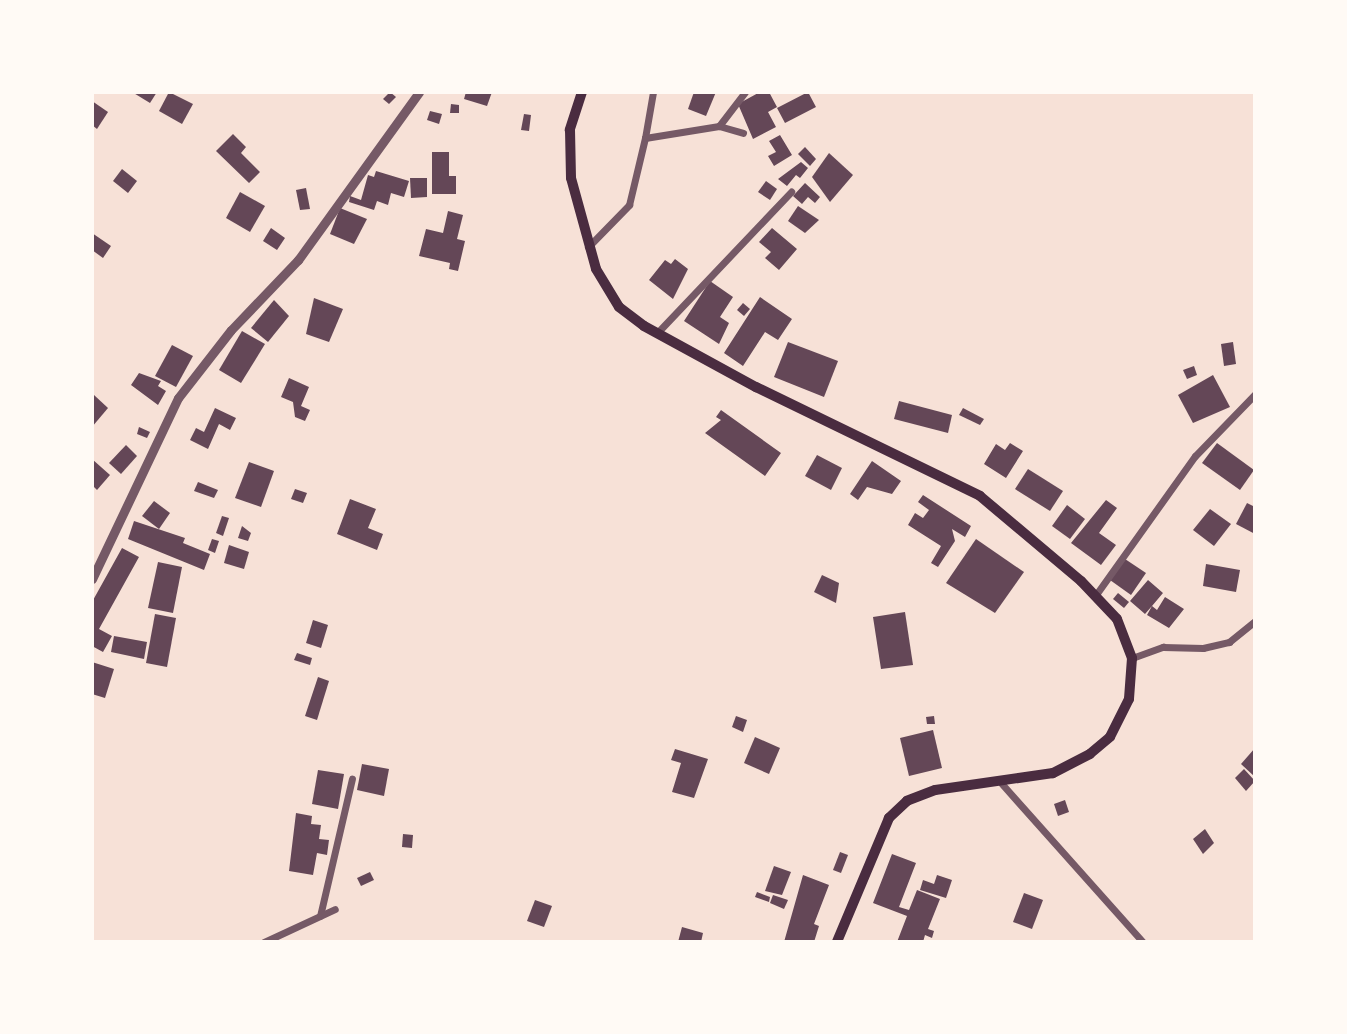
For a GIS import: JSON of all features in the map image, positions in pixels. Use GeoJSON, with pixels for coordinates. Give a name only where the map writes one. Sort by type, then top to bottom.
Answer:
{"type":"FeatureCollection","features":[{"type":"Feature","properties":{"kind":"main road"},"geometry":{"type":"LineString","coordinates":[[582,92],[570,130],[571,178],[588,247],[605,290],[657,333],[980,496],[1095,596],[1117,619],[1132,658],[1129,699],[1110,737],[1053,773],[1002,784],[935,790],[907,801],[889,818],[837,942]]}},
{"type":"Feature","properties":{"kind":"street"},"geometry":{"type":"LineString","coordinates":[[92,579],[178,398],[231,330],[298,260],[419,92]]}},
{"type":"Feature","properties":{"kind":"street"},"geometry":{"type":"LineString","coordinates":[[588,247],[629,205],[653,92]]}},
{"type":"Feature","properties":{"kind":"street"},"geometry":{"type":"LineString","coordinates":[[719,126],[745,92]]}},
{"type":"Feature","properties":{"kind":"street"},"geometry":{"type":"LineString","coordinates":[[645,138],[719,126],[743,133]]}},
{"type":"Feature","properties":{"kind":"street"},"geometry":{"type":"LineString","coordinates":[[657,333],[791,192]]}},
{"type":"Feature","properties":{"kind":"street"},"geometry":{"type":"LineString","coordinates":[[1095,596],[1195,456],[1255,394]]}},
{"type":"Feature","properties":{"kind":"street"},"geometry":{"type":"LineString","coordinates":[[1132,658],[1163,647],[1203,648],[1229,642],[1255,621]]}},
{"type":"Feature","properties":{"kind":"street"},"geometry":{"type":"LineString","coordinates":[[320,916],[352,779]]}},
{"type":"Feature","properties":{"kind":"street"},"geometry":{"type":"LineString","coordinates":[[1002,784],[1143,942]]}},
{"type":"Feature","properties":{"kind":"street"},"geometry":{"type":"LineString","coordinates":[[264,942],[335,909]]}},
{"type":"Feature","properties":{"kind":"building"},"geometry":{"type":"Polygon","coordinates":[[[132,92],[157,92],[150,103],[132,92]]]}},
{"type":"Feature","properties":{"kind":"building"},"geometry":{"type":"Polygon","coordinates":[[[169,92],[193,104],[182,124],[159,111],[169,92]]]}},
{"type":"Feature","properties":{"kind":"building"},"geometry":{"type":"Polygon","coordinates":[[[390,92],[396,97],[389,104],[383,99],[390,92]]]}},
{"type":"Feature","properties":{"kind":"building"},"geometry":{"type":"Polygon","coordinates":[[[466,92],[492,92],[487,106],[464,99],[466,92]]]}},
{"type":"Feature","properties":{"kind":"building"},"geometry":{"type":"Polygon","coordinates":[[[694,92],[716,92],[706,116],[688,109],[694,92]]]}},
{"type":"Feature","properties":{"kind":"building"},"geometry":{"type":"Polygon","coordinates":[[[760,92],[769,92],[777,107],[768,112],[776,127],[753,139],[738,104],[760,92]]]}},
{"type":"Feature","properties":{"kind":"building"},"geometry":{"type":"Polygon","coordinates":[[[808,92],[816,107],[785,123],[777,108],[808,92]]]}},
{"type":"Feature","properties":{"kind":"building"},"geometry":{"type":"Polygon","coordinates":[[[92,101],[108,112],[97,129],[92,125],[92,101]]]}},
{"type":"Feature","properties":{"kind":"building"},"geometry":{"type":"Polygon","coordinates":[[[451,104],[459,105],[459,113],[450,113],[451,104]]]}},
{"type":"Feature","properties":{"kind":"building"},"geometry":{"type":"Polygon","coordinates":[[[430,111],[442,114],[439,124],[427,120],[430,111]]]}},
{"type":"Feature","properties":{"kind":"building"},"geometry":{"type":"Polygon","coordinates":[[[524,114],[531,115],[529,131],[521,130],[524,114]]]}},
{"type":"Feature","properties":{"kind":"building"},"geometry":{"type":"Polygon","coordinates":[[[233,134],[246,147],[241,153],[260,172],[249,183],[216,151],[233,134]]]}},
{"type":"Feature","properties":{"kind":"building"},"geometry":{"type":"Polygon","coordinates":[[[780,135],[792,155],[774,166],[768,156],[776,152],[769,141],[780,135]]]}},
{"type":"Feature","properties":{"kind":"building"},"geometry":{"type":"Polygon","coordinates":[[[805,147],[816,159],[810,166],[798,154],[805,147]]]}},
{"type":"Feature","properties":{"kind":"building"},"geometry":{"type":"Polygon","coordinates":[[[432,152],[449,152],[449,176],[456,176],[456,194],[432,194],[432,152]]]}},
{"type":"Feature","properties":{"kind":"building"},"geometry":{"type":"Polygon","coordinates":[[[829,153],[853,175],[830,202],[812,177],[829,153]]]}},
{"type":"Feature","properties":{"kind":"building"},"geometry":{"type":"Polygon","coordinates":[[[801,162],[808,168],[800,178],[796,175],[787,186],[778,179],[801,162]]]}},
{"type":"Feature","properties":{"kind":"building"},"geometry":{"type":"Polygon","coordinates":[[[122,169],[137,181],[128,193],[113,181],[122,169]]]}},
{"type":"Feature","properties":{"kind":"building"},"geometry":{"type":"Polygon","coordinates":[[[376,171],[409,181],[404,197],[391,193],[388,205],[377,201],[374,210],[349,202],[350,196],[361,200],[368,175],[374,177],[376,171]]]}},
{"type":"Feature","properties":{"kind":"building"},"geometry":{"type":"Polygon","coordinates":[[[410,178],[427,178],[427,197],[411,198],[410,178]]]}},
{"type":"Feature","properties":{"kind":"building"},"geometry":{"type":"Polygon","coordinates":[[[766,181],[777,189],[770,200],[758,192],[766,181]]]}},
{"type":"Feature","properties":{"kind":"building"},"geometry":{"type":"Polygon","coordinates":[[[805,183],[820,197],[815,203],[808,197],[802,204],[793,196],[805,183]]]}},
{"type":"Feature","properties":{"kind":"building"},"geometry":{"type":"Polygon","coordinates":[[[306,188],[310,209],[300,210],[296,190],[306,188]]]}},
{"type":"Feature","properties":{"kind":"building"},"geometry":{"type":"Polygon","coordinates":[[[240,192],[265,206],[250,232],[226,218],[240,192]]]}},
{"type":"Feature","properties":{"kind":"building"},"geometry":{"type":"Polygon","coordinates":[[[798,206],[819,220],[805,233],[788,221],[798,206]]]}},
{"type":"Feature","properties":{"kind":"building"},"geometry":{"type":"Polygon","coordinates":[[[340,208],[367,219],[354,244],[330,234],[340,208]]]}},
{"type":"Feature","properties":{"kind":"building"},"geometry":{"type":"Polygon","coordinates":[[[448,211],[463,215],[457,239],[465,241],[458,271],[449,269],[450,263],[419,256],[426,229],[443,233],[448,211]]]}},
{"type":"Feature","properties":{"kind":"building"},"geometry":{"type":"Polygon","coordinates":[[[271,228],[285,238],[277,250],[263,241],[271,228]]]}},
{"type":"Feature","properties":{"kind":"building"},"geometry":{"type":"Polygon","coordinates":[[[772,228],[797,249],[779,270],[765,258],[771,252],[759,242],[772,228]]]}},
{"type":"Feature","properties":{"kind":"building"},"geometry":{"type":"Polygon","coordinates":[[[92,233],[111,246],[103,258],[92,250],[92,233]]]}},
{"type":"Feature","properties":{"kind":"building"},"geometry":{"type":"Polygon","coordinates":[[[675,259],[688,269],[673,299],[649,280],[665,260],[671,264],[675,259]]]}},
{"type":"Feature","properties":{"kind":"building"},"geometry":{"type":"Polygon","coordinates":[[[710,281],[733,297],[720,317],[729,323],[719,344],[684,321],[710,281]]]}},
{"type":"Feature","properties":{"kind":"building"},"geometry":{"type":"Polygon","coordinates":[[[760,297],[792,319],[778,340],[765,332],[743,366],[724,353],[760,297]]]}},
{"type":"Feature","properties":{"kind":"building"},"geometry":{"type":"Polygon","coordinates":[[[314,298],[343,309],[329,342],[306,334],[314,298]]]}},
{"type":"Feature","properties":{"kind":"building"},"geometry":{"type":"Polygon","coordinates":[[[274,300],[289,316],[268,342],[251,328],[274,300]]]}},
{"type":"Feature","properties":{"kind":"building"},"geometry":{"type":"Polygon","coordinates":[[[743,303],[750,309],[744,316],[737,310],[743,303]]]}},
{"type":"Feature","properties":{"kind":"building"},"geometry":{"type":"Polygon","coordinates":[[[242,331],[265,344],[241,383],[219,370],[242,331]]]}},
{"type":"Feature","properties":{"kind":"building"},"geometry":{"type":"Polygon","coordinates":[[[788,342],[838,361],[824,397],[774,377],[788,342]]]}},
{"type":"Feature","properties":{"kind":"building"},"geometry":{"type":"Polygon","coordinates":[[[1233,342],[1236,364],[1224,366],[1221,344],[1233,342]]]}},
{"type":"Feature","properties":{"kind":"building"},"geometry":{"type":"Polygon","coordinates":[[[172,345],[193,356],[176,387],[155,376],[172,345]]]}},
{"type":"Feature","properties":{"kind":"building"},"geometry":{"type":"Polygon","coordinates":[[[1194,366],[1197,375],[1187,379],[1183,370],[1194,366]]]}},
{"type":"Feature","properties":{"kind":"building"},"geometry":{"type":"Polygon","coordinates":[[[139,373],[161,381],[158,386],[166,391],[158,405],[131,385],[139,373]]]}},
{"type":"Feature","properties":{"kind":"building"},"geometry":{"type":"Polygon","coordinates":[[[1213,375],[1230,407],[1193,423],[1178,395],[1213,375]]]}},
{"type":"Feature","properties":{"kind":"building"},"geometry":{"type":"Polygon","coordinates":[[[289,378],[309,387],[301,406],[310,410],[305,421],[295,417],[293,402],[281,397],[289,378]]]}},
{"type":"Feature","properties":{"kind":"building"},"geometry":{"type":"Polygon","coordinates":[[[94,395],[108,408],[92,427],[92,398],[94,395]]]}},
{"type":"Feature","properties":{"kind":"building"},"geometry":{"type":"Polygon","coordinates":[[[899,401],[952,415],[948,433],[894,419],[899,401]]]}},
{"type":"Feature","properties":{"kind":"building"},"geometry":{"type":"Polygon","coordinates":[[[215,408],[236,418],[230,430],[219,424],[208,449],[190,440],[196,428],[204,432],[215,408]]]}},
{"type":"Feature","properties":{"kind":"building"},"geometry":{"type":"Polygon","coordinates":[[[963,408],[984,419],[980,425],[959,415],[963,408]]]}},
{"type":"Feature","properties":{"kind":"building"},"geometry":{"type":"Polygon","coordinates":[[[721,410],[781,453],[765,476],[705,433],[721,420],[716,417],[721,410]]]}},
{"type":"Feature","properties":{"kind":"building"},"geometry":{"type":"Polygon","coordinates":[[[139,427],[150,432],[147,438],[137,434],[139,427]]]}},
{"type":"Feature","properties":{"kind":"building"},"geometry":{"type":"Polygon","coordinates":[[[1010,443],[1023,451],[1006,478],[984,464],[996,444],[1005,450],[1010,443]]]}},
{"type":"Feature","properties":{"kind":"building"},"geometry":{"type":"Polygon","coordinates":[[[1217,443],[1254,470],[1240,490],[1202,463],[1217,443]]]}},
{"type":"Feature","properties":{"kind":"building"},"geometry":{"type":"Polygon","coordinates":[[[126,445],[137,456],[121,474],[109,463],[126,445]]]}},
{"type":"Feature","properties":{"kind":"building"},"geometry":{"type":"Polygon","coordinates":[[[817,455],[842,468],[831,490],[805,476],[817,455]]]}},
{"type":"Feature","properties":{"kind":"building"},"geometry":{"type":"Polygon","coordinates":[[[92,459],[110,475],[97,490],[92,485],[92,459]]]}},
{"type":"Feature","properties":{"kind":"building"},"geometry":{"type":"Polygon","coordinates":[[[872,461],[901,481],[892,494],[867,487],[858,500],[850,494],[872,461]]]}},
{"type":"Feature","properties":{"kind":"building"},"geometry":{"type":"Polygon","coordinates":[[[249,462],[274,471],[261,507],[235,498],[249,462]]]}},
{"type":"Feature","properties":{"kind":"building"},"geometry":{"type":"Polygon","coordinates":[[[1028,469],[1063,491],[1050,511],[1015,489],[1028,469]]]}},
{"type":"Feature","properties":{"kind":"building"},"geometry":{"type":"Polygon","coordinates":[[[198,482],[218,490],[214,498],[194,491],[198,482]]]}},
{"type":"Feature","properties":{"kind":"building"},"geometry":{"type":"Polygon","coordinates":[[[295,489],[307,493],[303,503],[291,499],[295,489]]]}},
{"type":"Feature","properties":{"kind":"building"},"geometry":{"type":"Polygon","coordinates":[[[923,495],[971,526],[965,537],[952,529],[955,541],[938,567],[931,563],[941,546],[908,525],[915,513],[923,518],[929,510],[918,502],[923,495]]]}},
{"type":"Feature","properties":{"kind":"building"},"geometry":{"type":"Polygon","coordinates":[[[350,499],[376,509],[368,528],[383,534],[377,550],[337,534],[350,499]]]}},
{"type":"Feature","properties":{"kind":"building"},"geometry":{"type":"Polygon","coordinates":[[[1106,500],[1117,508],[1099,533],[1116,545],[1101,565],[1071,543],[1106,500]]]}},
{"type":"Feature","properties":{"kind":"building"},"geometry":{"type":"Polygon","coordinates":[[[154,501],[170,513],[159,529],[142,516],[154,501]]]}},
{"type":"Feature","properties":{"kind":"building"},"geometry":{"type":"Polygon","coordinates":[[[1247,503],[1255,507],[1255,534],[1236,524],[1247,503]]]}},
{"type":"Feature","properties":{"kind":"building"},"geometry":{"type":"Polygon","coordinates":[[[1067,505],[1085,519],[1070,539],[1052,526],[1067,505]]]}},
{"type":"Feature","properties":{"kind":"building"},"geometry":{"type":"Polygon","coordinates":[[[1210,509],[1231,524],[1214,546],[1193,530],[1210,509]]]}},
{"type":"Feature","properties":{"kind":"building"},"geometry":{"type":"Polygon","coordinates":[[[222,516],[229,518],[223,536],[216,533],[222,516]]]}},
{"type":"Feature","properties":{"kind":"building"},"geometry":{"type":"Polygon","coordinates":[[[134,521],[185,538],[183,543],[210,554],[204,570],[128,539],[134,521]]]}},
{"type":"Feature","properties":{"kind":"building"},"geometry":{"type":"Polygon","coordinates":[[[242,526],[251,533],[248,541],[238,538],[242,526]]]}},
{"type":"Feature","properties":{"kind":"building"},"geometry":{"type":"Polygon","coordinates":[[[212,539],[219,541],[215,553],[208,550],[212,539]]]}},
{"type":"Feature","properties":{"kind":"building"},"geometry":{"type":"Polygon","coordinates":[[[976,539],[1024,572],[995,613],[946,583],[976,539]]]}},
{"type":"Feature","properties":{"kind":"building"},"geometry":{"type":"Polygon","coordinates":[[[229,545],[249,552],[244,569],[224,563],[229,545]]]}},
{"type":"Feature","properties":{"kind":"building"},"geometry":{"type":"Polygon","coordinates":[[[122,548],[139,557],[99,629],[112,636],[103,652],[92,646],[92,602],[122,548]]]}},
{"type":"Feature","properties":{"kind":"building"},"geometry":{"type":"Polygon","coordinates":[[[1125,559],[1146,573],[1131,595],[1110,580],[1125,559]]]}},
{"type":"Feature","properties":{"kind":"building"},"geometry":{"type":"Polygon","coordinates":[[[158,562],[182,567],[173,613],[148,608],[158,562]]]}},
{"type":"Feature","properties":{"kind":"building"},"geometry":{"type":"Polygon","coordinates":[[[1206,564],[1240,570],[1236,592],[1203,586],[1206,564]]]}},
{"type":"Feature","properties":{"kind":"building"},"geometry":{"type":"Polygon","coordinates":[[[822,575],[839,583],[836,603],[814,592],[822,575]]]}},
{"type":"Feature","properties":{"kind":"building"},"geometry":{"type":"Polygon","coordinates":[[[1148,580],[1163,593],[1145,614],[1130,601],[1148,580]]]}},
{"type":"Feature","properties":{"kind":"building"},"geometry":{"type":"Polygon","coordinates":[[[1118,593],[1129,602],[1124,608],[1113,599],[1118,593]]]}},
{"type":"Feature","properties":{"kind":"building"},"geometry":{"type":"Polygon","coordinates":[[[1165,597],[1184,609],[1169,628],[1147,615],[1152,606],[1157,610],[1165,597]]]}},
{"type":"Feature","properties":{"kind":"building"},"geometry":{"type":"Polygon","coordinates":[[[905,612],[913,665],[881,669],[873,617],[905,612]]]}},
{"type":"Feature","properties":{"kind":"building"},"geometry":{"type":"Polygon","coordinates":[[[155,614],[176,618],[167,667],[146,663],[155,614]]]}},
{"type":"Feature","properties":{"kind":"building"},"geometry":{"type":"Polygon","coordinates":[[[313,620],[328,625],[321,648],[306,643],[313,620]]]}},
{"type":"Feature","properties":{"kind":"building"},"geometry":{"type":"Polygon","coordinates":[[[114,636],[147,642],[144,659],[111,652],[114,636]]]}},
{"type":"Feature","properties":{"kind":"building"},"geometry":{"type":"Polygon","coordinates":[[[297,653],[312,658],[310,665],[294,660],[297,653]]]}},
{"type":"Feature","properties":{"kind":"building"},"geometry":{"type":"Polygon","coordinates":[[[92,662],[114,669],[105,698],[92,694],[92,662]]]}},
{"type":"Feature","properties":{"kind":"building"},"geometry":{"type":"Polygon","coordinates":[[[318,677],[329,681],[317,720],[305,716],[318,677]]]}},
{"type":"Feature","properties":{"kind":"building"},"geometry":{"type":"Polygon","coordinates":[[[736,716],[747,720],[743,732],[732,727],[736,716]]]}},
{"type":"Feature","properties":{"kind":"building"},"geometry":{"type":"Polygon","coordinates":[[[934,716],[935,724],[927,724],[926,717],[934,716]]]}},
{"type":"Feature","properties":{"kind":"building"},"geometry":{"type":"Polygon","coordinates":[[[933,730],[942,768],[909,776],[900,738],[933,730]]]}},
{"type":"Feature","properties":{"kind":"building"},"geometry":{"type":"Polygon","coordinates":[[[755,737],[780,748],[769,774],[744,763],[755,737]]]}},
{"type":"Feature","properties":{"kind":"building"},"geometry":{"type":"Polygon","coordinates":[[[1255,748],[1255,777],[1241,764],[1255,748]]]}},
{"type":"Feature","properties":{"kind":"building"},"geometry":{"type":"Polygon","coordinates":[[[675,749],[708,759],[694,798],[672,792],[681,763],[671,760],[675,749]]]}},
{"type":"Feature","properties":{"kind":"building"},"geometry":{"type":"Polygon","coordinates":[[[362,764],[389,769],[384,796],[357,790],[362,764]]]}},
{"type":"Feature","properties":{"kind":"building"},"geometry":{"type":"Polygon","coordinates":[[[1244,769],[1255,781],[1246,791],[1235,778],[1244,769]]]}},
{"type":"Feature","properties":{"kind":"building"},"geometry":{"type":"Polygon","coordinates":[[[318,770],[344,774],[338,809],[312,804],[318,770]]]}},
{"type":"Feature","properties":{"kind":"building"},"geometry":{"type":"Polygon","coordinates":[[[1065,800],[1069,812],[1058,816],[1054,804],[1065,800]]]}},
{"type":"Feature","properties":{"kind":"building"},"geometry":{"type":"Polygon","coordinates":[[[296,813],[312,816],[311,824],[321,825],[319,839],[329,840],[327,855],[317,853],[313,875],[289,871],[296,813]]]}},
{"type":"Feature","properties":{"kind":"building"},"geometry":{"type":"Polygon","coordinates":[[[1205,829],[1214,843],[1203,854],[1193,839],[1205,829]]]}},
{"type":"Feature","properties":{"kind":"building"},"geometry":{"type":"Polygon","coordinates":[[[403,834],[413,835],[412,848],[402,847],[403,834]]]}},
{"type":"Feature","properties":{"kind":"building"},"geometry":{"type":"Polygon","coordinates":[[[840,852],[848,855],[841,873],[833,870],[840,852]]]}},
{"type":"Feature","properties":{"kind":"building"},"geometry":{"type":"Polygon","coordinates":[[[892,854],[916,863],[899,907],[909,910],[917,890],[940,899],[928,929],[934,931],[932,938],[925,935],[923,942],[897,942],[907,916],[873,903],[892,854]]]}},
{"type":"Feature","properties":{"kind":"building"},"geometry":{"type":"Polygon","coordinates":[[[774,866],[791,872],[782,895],[765,891],[774,866]]]}},
{"type":"Feature","properties":{"kind":"building"},"geometry":{"type":"Polygon","coordinates":[[[370,872],[374,880],[361,886],[357,878],[370,872]]]}},
{"type":"Feature","properties":{"kind":"building"},"geometry":{"type":"Polygon","coordinates":[[[803,875],[829,885],[814,924],[819,926],[814,942],[784,942],[803,875]]]}},
{"type":"Feature","properties":{"kind":"building"},"geometry":{"type":"Polygon","coordinates":[[[937,875],[952,880],[946,898],[920,890],[923,880],[934,884],[937,875]]]}},
{"type":"Feature","properties":{"kind":"building"},"geometry":{"type":"Polygon","coordinates":[[[757,892],[770,897],[769,902],[755,897],[757,892]]]}},
{"type":"Feature","properties":{"kind":"building"},"geometry":{"type":"Polygon","coordinates":[[[1024,893],[1043,900],[1032,929],[1013,922],[1024,893]]]}},
{"type":"Feature","properties":{"kind":"building"},"geometry":{"type":"Polygon","coordinates":[[[773,895],[788,900],[784,909],[770,903],[773,895]]]}},
{"type":"Feature","properties":{"kind":"building"},"geometry":{"type":"Polygon","coordinates":[[[535,900],[552,906],[544,927],[527,921],[535,900]]]}},
{"type":"Feature","properties":{"kind":"building"},"geometry":{"type":"Polygon","coordinates":[[[682,927],[703,933],[701,942],[678,942],[682,927]]]}}]}
